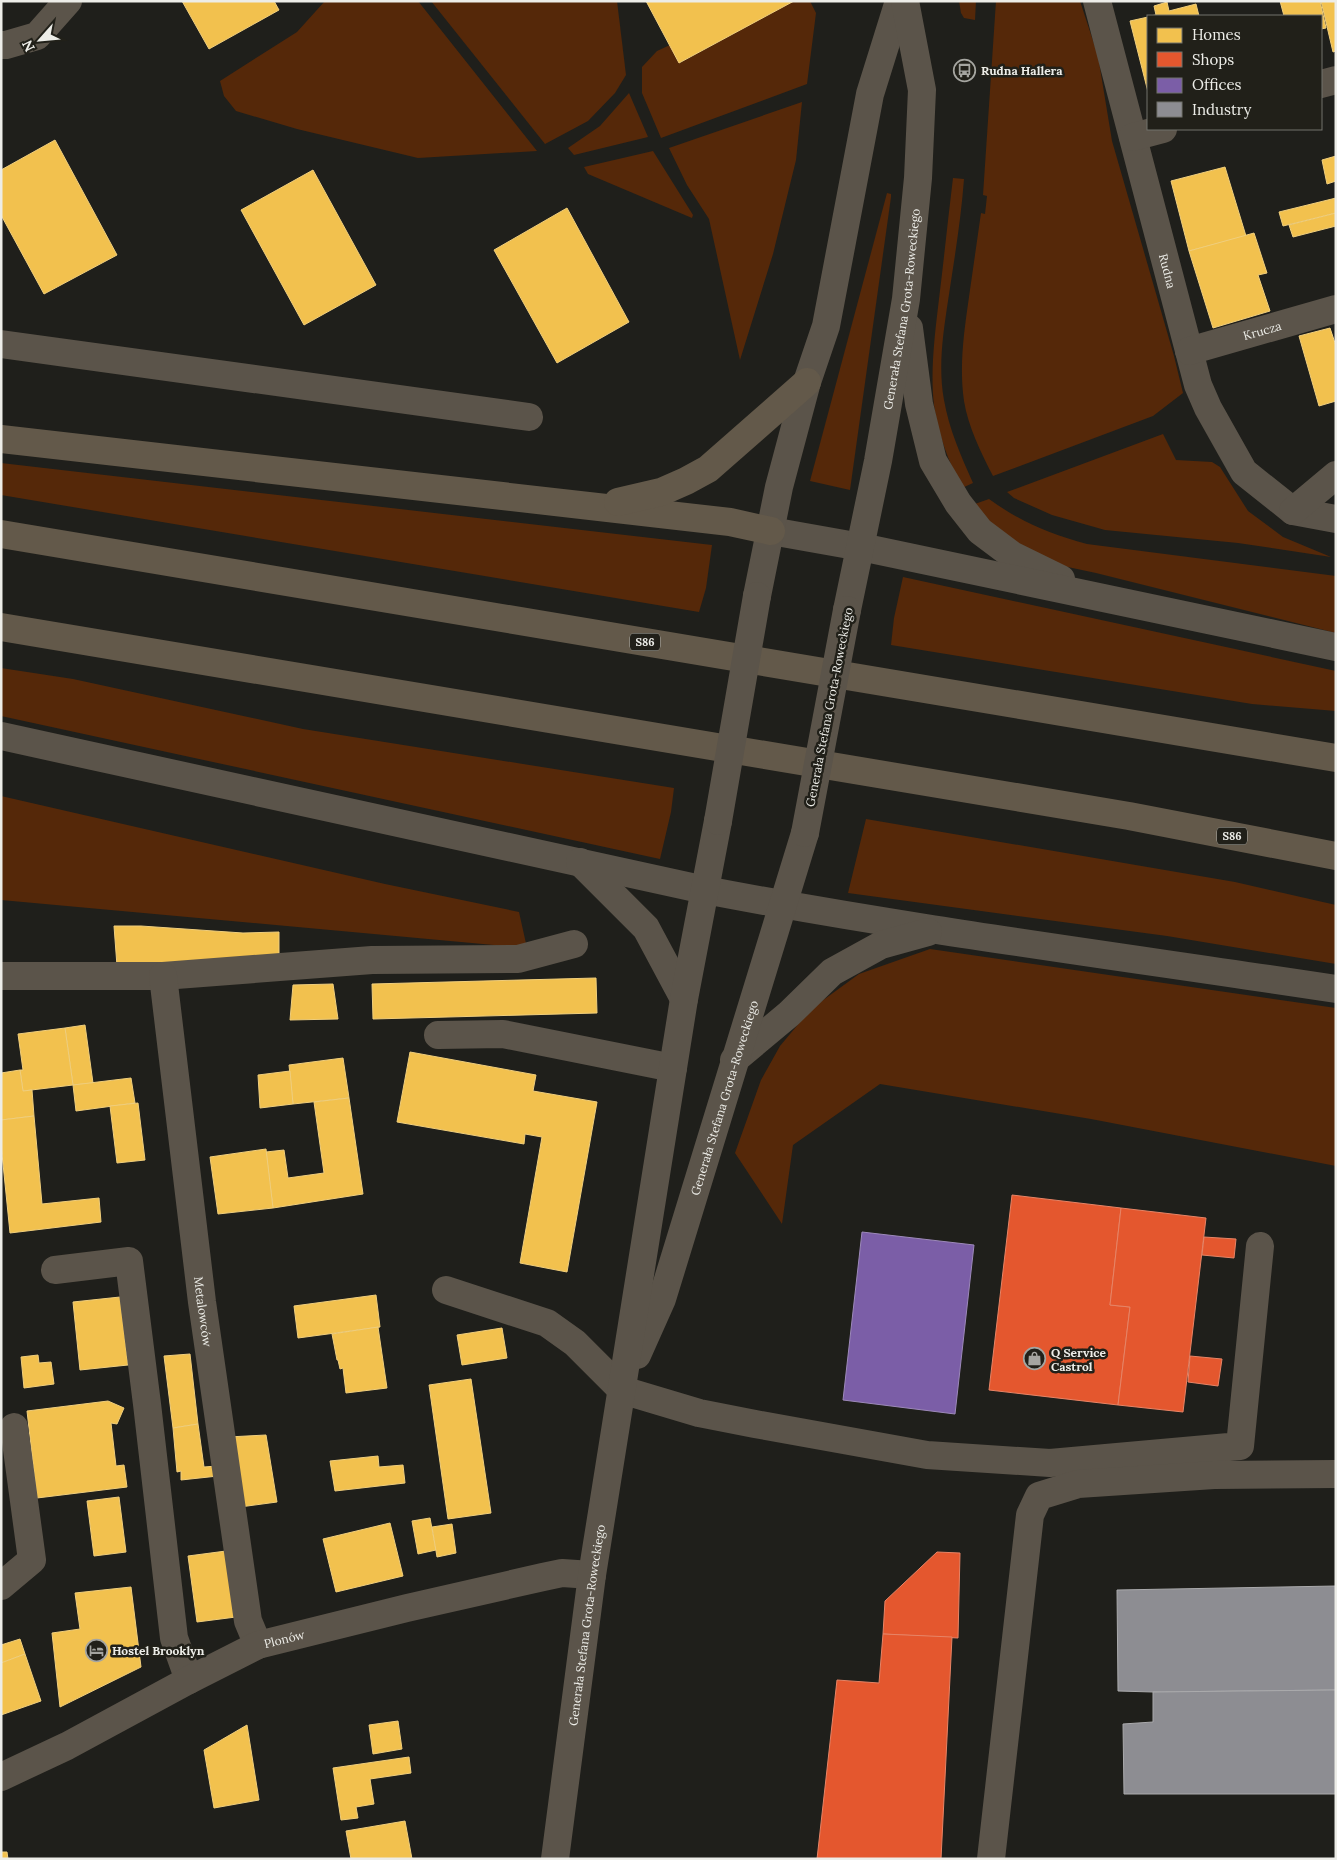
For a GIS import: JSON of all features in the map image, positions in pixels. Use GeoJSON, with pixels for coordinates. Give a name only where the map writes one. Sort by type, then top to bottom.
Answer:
{"type":"FeatureCollection","features":[{"type":"Feature","properties":{"kind":"highway"},"geometry":{"type":"LineString","coordinates":[[599,506],[661,492],[708,469],[807,382]]}},
{"type":"Feature","properties":{"kind":"highway"},"geometry":{"type":"LineString","coordinates":[[1,439],[599,506],[730,522],[771,531]]}},
{"type":"Feature","properties":{"kind":"highway","name":"S86"},"geometry":{"type":"LineString","coordinates":[[1,534],[1336,758]]}},
{"type":"Feature","properties":{"kind":"highway","name":"S86"},"geometry":{"type":"LineString","coordinates":[[1,627],[1129,816],[1336,856]]}},
{"type":"Feature","properties":{"kind":"street"},"geometry":{"type":"LineString","coordinates":[[1,45],[37,36],[68,1]]}},
{"type":"Feature","properties":{"kind":"street","name":"Generała Stefana Grota-Roweckiego"},"geometry":{"type":"LineString","coordinates":[[555,1859],[592,1575],[684,999],[718,821],[757,596],[779,487],[807,382],[826,326],[870,94],[898,1]]}},
{"type":"Feature","properties":{"kind":"street","name":"Generała Stefana Grota-Roweckiego"},"geometry":{"type":"LineString","coordinates":[[622,1390],[662,1299],[734,1060],[806,833],[847,610],[878,461],[906,299],[918,178],[922,90],[905,1]]}},
{"type":"Feature","properties":{"kind":"street","name":"Rudna"},"geometry":{"type":"LineString","coordinates":[[1097,1],[1198,385],[1208,408],[1244,472],[1293,511]]}},
{"type":"Feature","properties":{"kind":"street"},"geometry":{"type":"LineString","coordinates":[[1322,84],[1336,80]]}},
{"type":"Feature","properties":{"kind":"street"},"geometry":{"type":"LineString","coordinates":[[1133,137],[1159,130]]}},
{"type":"Feature","properties":{"kind":"street"},"geometry":{"type":"LineString","coordinates":[[906,299],[919,404],[933,461],[958,503],[980,531],[1012,555],[1101,598]]}},
{"type":"Feature","properties":{"kind":"street","name":"Krucza"},"geometry":{"type":"LineString","coordinates":[[1189,351],[1336,309]]}},
{"type":"Feature","properties":{"kind":"street"},"geometry":{"type":"LineString","coordinates":[[1,344],[529,417]]}},
{"type":"Feature","properties":{"kind":"street"},"geometry":{"type":"LineString","coordinates":[[1293,511],[1336,475]]}},
{"type":"Feature","properties":{"kind":"street"},"geometry":{"type":"LineString","coordinates":[[1293,511],[1336,519]]}},
{"type":"Feature","properties":{"kind":"street"},"geometry":{"type":"LineString","coordinates":[[771,531],[861,547],[1336,648]]}},
{"type":"Feature","properties":{"kind":"street"},"geometry":{"type":"LineString","coordinates":[[1,736],[705,890],[782,905],[1336,989]]}},
{"type":"Feature","properties":{"kind":"street"},"geometry":{"type":"LineString","coordinates":[[580,862],[646,928],[684,999]]}},
{"type":"Feature","properties":{"kind":"street"},"geometry":{"type":"LineString","coordinates":[[734,1060],[789,1014],[832,972],[881,945],[938,930]]}},
{"type":"Feature","properties":{"kind":"street"},"geometry":{"type":"LineString","coordinates":[[1,976],[163,976],[372,960],[518,959],[574,944]]}},
{"type":"Feature","properties":{"kind":"street","name":"Metalowców"},"geometry":{"type":"LineString","coordinates":[[163,976],[202,1302],[248,1621],[258,1644]]}},
{"type":"Feature","properties":{"kind":"street"},"geometry":{"type":"LineString","coordinates":[[438,1035],[503,1034],[673,1068]]}},
{"type":"Feature","properties":{"kind":"street"},"geometry":{"type":"LineString","coordinates":[[446,1290],[547,1323],[575,1342],[622,1390],[699,1413],[927,1455],[1050,1463],[1240,1446],[1260,1246]]}},
{"type":"Feature","properties":{"kind":"street"},"geometry":{"type":"LineString","coordinates":[[55,1270],[129,1261],[174,1638],[189,1680]]}},
{"type":"Feature","properties":{"kind":"street"},"geometry":{"type":"LineString","coordinates":[[1,1586],[32,1560],[14,1427]]}},
{"type":"Feature","properties":{"kind":"street"},"geometry":{"type":"LineString","coordinates":[[991,1859],[1030,1515],[1039,1496],[1078,1484],[1214,1475],[1336,1474]]}},
{"type":"Feature","properties":{"kind":"street","name":"Plonów"},"geometry":{"type":"LineString","coordinates":[[1,1777],[67,1746],[258,1644],[562,1573],[592,1575]]}},
{"type":"Feature","properties":{"kind":"shaded area"},"geometry":{"type":"Polygon","coordinates":[[[325,1],[418,1],[537,151],[418,158],[297,129],[236,111],[224,96],[220,81],[297,32],[325,1]]]}},
{"type":"Feature","properties":{"kind":"shaded area"},"geometry":{"type":"Polygon","coordinates":[[[431,1],[617,1],[626,75],[615,93],[588,121],[545,144],[431,1]]]}},
{"type":"Feature","properties":{"kind":"shaded area"},"geometry":{"type":"Polygon","coordinates":[[[794,1],[810,1],[816,13],[807,84],[661,138],[642,93],[642,67],[657,51],[670,45],[680,63],[794,1]]]}},
{"type":"Feature","properties":{"kind":"shaded area"},"geometry":{"type":"Polygon","coordinates":[[[959,1],[976,1],[975,20],[964,18],[959,1]]]}},
{"type":"Feature","properties":{"kind":"shaded area"},"geometry":{"type":"Polygon","coordinates":[[[996,1],[1080,1],[1098,56],[1112,141],[1183,393],[1153,416],[993,476],[972,430],[964,401],[962,375],[967,310],[981,213],[985,214],[987,196],[983,195],[996,1]]]}},
{"type":"Feature","properties":{"kind":"shaded area"},"geometry":{"type":"Polygon","coordinates":[[[629,93],[648,137],[574,155],[568,148],[600,126],[629,93]]]}},
{"type":"Feature","properties":{"kind":"shaded area"},"geometry":{"type":"Polygon","coordinates":[[[802,102],[796,160],[773,254],[740,360],[709,219],[687,185],[669,148],[802,102]]]}},
{"type":"Feature","properties":{"kind":"shaded area"},"geometry":{"type":"Polygon","coordinates":[[[653,151],[693,215],[692,218],[588,174],[584,167],[653,151]]]}},
{"type":"Feature","properties":{"kind":"shaded area"},"geometry":{"type":"Polygon","coordinates":[[[953,178],[964,179],[943,338],[941,375],[944,400],[952,432],[973,483],[962,488],[941,438],[933,392],[935,339],[953,178]]]}},
{"type":"Feature","properties":{"kind":"shaded area"},"geometry":{"type":"Polygon","coordinates":[[[887,193],[891,194],[891,197],[850,490],[810,481],[887,193]]]}},
{"type":"Feature","properties":{"kind":"shaded area"},"geometry":{"type":"Polygon","coordinates":[[[1163,434],[1176,460],[1212,462],[1220,467],[1248,511],[1283,537],[1331,557],[1238,543],[1105,530],[1052,515],[1014,498],[1007,492],[1163,434]]]}},
{"type":"Feature","properties":{"kind":"shaded area"},"geometry":{"type":"Polygon","coordinates":[[[1,463],[712,545],[706,588],[699,612],[1,495],[1,463]]]}},
{"type":"Feature","properties":{"kind":"shaded area"},"geometry":{"type":"Polygon","coordinates":[[[989,499],[1012,514],[1036,526],[1087,544],[1336,576],[1336,633],[1049,563],[1010,543],[972,505],[989,499]]]}},
{"type":"Feature","properties":{"kind":"shaded area"},"geometry":{"type":"Polygon","coordinates":[[[903,577],[1336,671],[1336,711],[1252,704],[891,645],[894,618],[903,577]]]}},
{"type":"Feature","properties":{"kind":"shaded area"},"geometry":{"type":"Polygon","coordinates":[[[1,668],[73,679],[303,729],[674,788],[671,812],[660,859],[1,716],[1,668]]]}},
{"type":"Feature","properties":{"kind":"shaded area"},"geometry":{"type":"Polygon","coordinates":[[[1,796],[385,884],[519,912],[527,948],[1,900],[1,796]]]}},
{"type":"Feature","properties":{"kind":"shaded area"},"geometry":{"type":"Polygon","coordinates":[[[866,819],[1235,882],[1336,905],[1336,964],[1167,936],[848,893],[866,819]]]}},
{"type":"Feature","properties":{"kind":"shaded area"},"geometry":{"type":"Polygon","coordinates":[[[930,949],[1336,1008],[1336,1166],[1091,1119],[880,1084],[793,1145],[782,1224],[735,1153],[761,1080],[780,1046],[811,1009],[859,974],[930,949]]]}},
{"type":"Feature","properties":{"kind":"building: Homes"},"geometry":{"type":"Polygon","coordinates":[[[182,1],[274,1],[279,10],[209,49],[182,1]]]}},
{"type":"Feature","properties":{"kind":"building: Homes"},"geometry":{"type":"Polygon","coordinates":[[[646,1],[794,1],[679,63],[646,1]]]}},
{"type":"Feature","properties":{"kind":"building: Homes"},"geometry":{"type":"Polygon","coordinates":[[[1280,1],[1320,1],[1326,28],[1322,29],[1322,15],[1284,15],[1280,1]]]}},
{"type":"Feature","properties":{"kind":"building: Homes"},"geometry":{"type":"Polygon","coordinates":[[[1321,1],[1336,1],[1336,51],[1333,52],[1321,1]]]}},
{"type":"Feature","properties":{"kind":"building: Homes"},"geometry":{"type":"Polygon","coordinates":[[[1167,2],[1169,11],[1196,4],[1199,15],[1156,15],[1154,6],[1167,2]]]}},
{"type":"Feature","properties":{"kind":"building: Homes"},"geometry":{"type":"Polygon","coordinates":[[[1147,17],[1147,88],[1130,21],[1147,17]]]}},
{"type":"Feature","properties":{"kind":"building: Homes"},"geometry":{"type":"Polygon","coordinates":[[[55,140],[117,255],[44,294],[1,215],[1,170],[55,140]]]}},
{"type":"Feature","properties":{"kind":"building: Homes"},"geometry":{"type":"Polygon","coordinates":[[[1336,156],[1336,181],[1327,184],[1322,160],[1336,156]]]}},
{"type":"Feature","properties":{"kind":"building: Homes"},"geometry":{"type":"Polygon","coordinates":[[[1225,167],[1246,236],[1189,251],[1171,181],[1225,167]]]}},
{"type":"Feature","properties":{"kind":"building: Homes"},"geometry":{"type":"Polygon","coordinates":[[[313,170],[376,285],[304,325],[241,210],[313,170]]]}},
{"type":"Feature","properties":{"kind":"building: Homes"},"geometry":{"type":"Polygon","coordinates":[[[1336,198],[1336,213],[1283,226],[1279,212],[1336,198]]]}},
{"type":"Feature","properties":{"kind":"building: Homes"},"geometry":{"type":"Polygon","coordinates":[[[567,208],[629,322],[557,363],[494,250],[567,208]]]}},
{"type":"Feature","properties":{"kind":"building: Homes"},"geometry":{"type":"Polygon","coordinates":[[[1336,213],[1336,226],[1293,237],[1289,225],[1336,213]]]}},
{"type":"Feature","properties":{"kind":"building: Homes"},"geometry":{"type":"Polygon","coordinates":[[[1254,233],[1267,273],[1258,275],[1270,311],[1213,328],[1189,251],[1254,233]]]}},
{"type":"Feature","properties":{"kind":"building: Homes"},"geometry":{"type":"Polygon","coordinates":[[[1330,328],[1336,346],[1336,401],[1319,406],[1299,336],[1330,328]]]}},
{"type":"Feature","properties":{"kind":"building: Homes"},"geometry":{"type":"Polygon","coordinates":[[[114,926],[243,933],[279,932],[279,960],[117,966],[114,926]]]}},
{"type":"Feature","properties":{"kind":"building: Homes"},"geometry":{"type":"Polygon","coordinates":[[[596,978],[597,1013],[373,1019],[372,984],[596,978]]]}},
{"type":"Feature","properties":{"kind":"building: Homes"},"geometry":{"type":"Polygon","coordinates":[[[333,984],[338,1019],[290,1020],[293,985],[333,984]]]}},
{"type":"Feature","properties":{"kind":"building: Homes"},"geometry":{"type":"Polygon","coordinates":[[[85,1025],[93,1083],[73,1085],[65,1028],[85,1025]]]}},
{"type":"Feature","properties":{"kind":"building: Homes"},"geometry":{"type":"Polygon","coordinates":[[[65,1028],[73,1085],[23,1091],[20,1070],[23,1070],[18,1034],[65,1028]]]}},
{"type":"Feature","properties":{"kind":"building: Homes"},"geometry":{"type":"Polygon","coordinates":[[[410,1052],[536,1075],[533,1091],[597,1102],[567,1272],[520,1263],[542,1137],[525,1134],[524,1144],[397,1122],[410,1052]]]}},
{"type":"Feature","properties":{"kind":"building: Homes"},"geometry":{"type":"Polygon","coordinates":[[[343,1058],[349,1098],[293,1104],[289,1065],[343,1058]]]}},
{"type":"Feature","properties":{"kind":"building: Homes"},"geometry":{"type":"Polygon","coordinates":[[[20,1070],[23,1091],[32,1090],[34,1116],[1,1120],[1,1073],[20,1070]]]}},
{"type":"Feature","properties":{"kind":"building: Homes"},"geometry":{"type":"Polygon","coordinates":[[[290,1071],[293,1104],[260,1108],[258,1075],[290,1071]]]}},
{"type":"Feature","properties":{"kind":"building: Homes"},"geometry":{"type":"Polygon","coordinates":[[[131,1078],[135,1103],[76,1111],[73,1085],[131,1078]]]}},
{"type":"Feature","properties":{"kind":"building: Homes"},"geometry":{"type":"Polygon","coordinates":[[[349,1098],[363,1194],[273,1208],[266,1152],[284,1150],[288,1178],[324,1173],[314,1102],[349,1098]]]}},
{"type":"Feature","properties":{"kind":"building: Homes"},"geometry":{"type":"Polygon","coordinates":[[[138,1103],[145,1160],[117,1163],[110,1106],[138,1103]]]}},
{"type":"Feature","properties":{"kind":"building: Homes"},"geometry":{"type":"Polygon","coordinates":[[[34,1116],[42,1204],[99,1198],[101,1222],[10,1233],[1,1144],[1,1120],[34,1116]]]}},
{"type":"Feature","properties":{"kind":"building: Homes"},"geometry":{"type":"Polygon","coordinates":[[[266,1149],[273,1208],[218,1214],[210,1157],[266,1149]]]}},
{"type":"Feature","properties":{"kind":"building: Homes"},"geometry":{"type":"Polygon","coordinates":[[[376,1295],[380,1327],[298,1338],[294,1306],[376,1295]]]}},
{"type":"Feature","properties":{"kind":"building: Homes"},"geometry":{"type":"Polygon","coordinates":[[[120,1297],[128,1365],[80,1370],[73,1302],[120,1297]]]}},
{"type":"Feature","properties":{"kind":"building: Homes"},"geometry":{"type":"Polygon","coordinates":[[[378,1327],[387,1388],[346,1393],[343,1368],[340,1369],[337,1360],[332,1334],[378,1327]]]}},
{"type":"Feature","properties":{"kind":"building: Homes"},"geometry":{"type":"Polygon","coordinates":[[[502,1328],[507,1358],[462,1365],[457,1335],[502,1328]]]}},
{"type":"Feature","properties":{"kind":"building: Homes"},"geometry":{"type":"Polygon","coordinates":[[[190,1354],[198,1424],[173,1428],[164,1356],[190,1354]]]}},
{"type":"Feature","properties":{"kind":"building: Homes"},"geometry":{"type":"Polygon","coordinates":[[[38,1355],[39,1363],[51,1362],[54,1384],[24,1388],[21,1357],[38,1355]]]}},
{"type":"Feature","properties":{"kind":"building: Homes"},"geometry":{"type":"Polygon","coordinates":[[[471,1379],[491,1513],[448,1519],[429,1385],[471,1379]]]}},
{"type":"Feature","properties":{"kind":"building: Homes"},"geometry":{"type":"Polygon","coordinates":[[[108,1401],[124,1408],[117,1424],[111,1423],[116,1466],[124,1465],[127,1487],[37,1498],[27,1411],[108,1401]]]}},
{"type":"Feature","properties":{"kind":"building: Homes"},"geometry":{"type":"Polygon","coordinates":[[[198,1424],[204,1467],[217,1466],[218,1476],[181,1480],[181,1471],[177,1472],[173,1428],[198,1424]]]}},
{"type":"Feature","properties":{"kind":"building: Homes"},"geometry":{"type":"Polygon","coordinates":[[[266,1435],[277,1502],[240,1507],[228,1437],[266,1435]]]}},
{"type":"Feature","properties":{"kind":"building: Homes"},"geometry":{"type":"Polygon","coordinates":[[[378,1456],[379,1467],[403,1465],[405,1483],[335,1491],[330,1461],[378,1456]]]}},
{"type":"Feature","properties":{"kind":"building: Homes"},"geometry":{"type":"Polygon","coordinates":[[[119,1497],[126,1552],[94,1556],[87,1501],[119,1497]]]}},
{"type":"Feature","properties":{"kind":"building: Homes"},"geometry":{"type":"Polygon","coordinates":[[[430,1518],[436,1550],[418,1554],[412,1521],[430,1518]]]}},
{"type":"Feature","properties":{"kind":"building: Homes"},"geometry":{"type":"Polygon","coordinates":[[[390,1523],[403,1576],[336,1592],[323,1539],[390,1523]]]}},
{"type":"Feature","properties":{"kind":"building: Homes"},"geometry":{"type":"Polygon","coordinates":[[[452,1524],[456,1553],[437,1557],[432,1527],[452,1524]]]}},
{"type":"Feature","properties":{"kind":"building: Homes"},"geometry":{"type":"Polygon","coordinates":[[[226,1551],[236,1617],[197,1622],[188,1556],[226,1551]]]}},
{"type":"Feature","properties":{"kind":"building: Homes","name":"Hostel Brooklyn"},"geometry":{"type":"Polygon","coordinates":[[[131,1587],[141,1667],[60,1707],[52,1633],[80,1629],[75,1593],[131,1587]]]}},
{"type":"Feature","properties":{"kind":"building: Homes"},"geometry":{"type":"Polygon","coordinates":[[[20,1639],[25,1654],[1,1663],[1,1645],[20,1639]]]}},
{"type":"Feature","properties":{"kind":"building: Homes"},"geometry":{"type":"Polygon","coordinates":[[[25,1654],[41,1701],[1,1715],[1,1663],[25,1654]]]}},
{"type":"Feature","properties":{"kind":"building: Homes"},"geometry":{"type":"Polygon","coordinates":[[[398,1721],[402,1749],[373,1754],[369,1725],[398,1721]]]}},
{"type":"Feature","properties":{"kind":"building: Homes"},"geometry":{"type":"Polygon","coordinates":[[[247,1725],[259,1800],[214,1808],[204,1750],[247,1725]]]}},
{"type":"Feature","properties":{"kind":"building: Homes"},"geometry":{"type":"Polygon","coordinates":[[[409,1757],[411,1773],[370,1779],[374,1804],[356,1807],[358,1818],[341,1820],[333,1768],[409,1757]]]}},
{"type":"Feature","properties":{"kind":"building: Homes"},"geometry":{"type":"Polygon","coordinates":[[[405,1821],[412,1859],[351,1859],[346,1831],[405,1821]]]}},
{"type":"Feature","properties":{"kind":"building: Homes"},"geometry":{"type":"Polygon","coordinates":[[[1,1852],[7,1852],[8,1859],[1,1859],[1,1852]]]}},
{"type":"Feature","properties":{"kind":"building: Shops"},"geometry":{"type":"Polygon","coordinates":[[[1012,1195],[1121,1208],[1110,1305],[1130,1307],[1118,1405],[989,1390],[1012,1195]]]}},
{"type":"Feature","properties":{"kind":"building: Shops"},"geometry":{"type":"Polygon","coordinates":[[[1121,1208],[1206,1218],[1183,1412],[1118,1405],[1130,1307],[1110,1305],[1121,1208]]]}},
{"type":"Feature","properties":{"kind":"building: Shops"},"geometry":{"type":"Polygon","coordinates":[[[1204,1237],[1236,1239],[1234,1258],[1202,1255],[1204,1237]]]}},
{"type":"Feature","properties":{"kind":"building: Shops"},"geometry":{"type":"Polygon","coordinates":[[[1190,1356],[1222,1359],[1218,1386],[1188,1382],[1190,1356]]]}},
{"type":"Feature","properties":{"kind":"building: Shops"},"geometry":{"type":"Polygon","coordinates":[[[937,1552],[960,1553],[958,1638],[883,1634],[885,1601],[937,1552]]]}},
{"type":"Feature","properties":{"kind":"building: Shops"},"geometry":{"type":"Polygon","coordinates":[[[883,1634],[952,1637],[941,1859],[817,1859],[837,1680],[879,1683],[883,1634]]]}},
{"type":"Feature","properties":{"kind":"building: Offices"},"geometry":{"type":"Polygon","coordinates":[[[862,1232],[974,1245],[955,1414],[843,1400],[862,1232]]]}},
{"type":"Feature","properties":{"kind":"building: Industry"},"geometry":{"type":"Polygon","coordinates":[[[1336,1586],[1336,1690],[1118,1691],[1117,1590],[1336,1586]]]}},
{"type":"Feature","properties":{"kind":"building: Industry"},"geometry":{"type":"Polygon","coordinates":[[[1336,1690],[1336,1794],[1124,1794],[1123,1724],[1153,1722],[1153,1692],[1336,1690]]]}},
{"type":"Feature","properties":{"kind":"place","name":"Rudna Hallera"},"geometry":{"type":"Point","coordinates":[965,70]}},
{"type":"Feature","properties":{"kind":"place","name":"Q Service Castrol"},"geometry":{"type":"Point","coordinates":[1035,1359]}},
{"type":"Feature","properties":{"kind":"place","name":"Hostel Brooklyn"},"geometry":{"type":"Point","coordinates":[96,1650]}}]}
